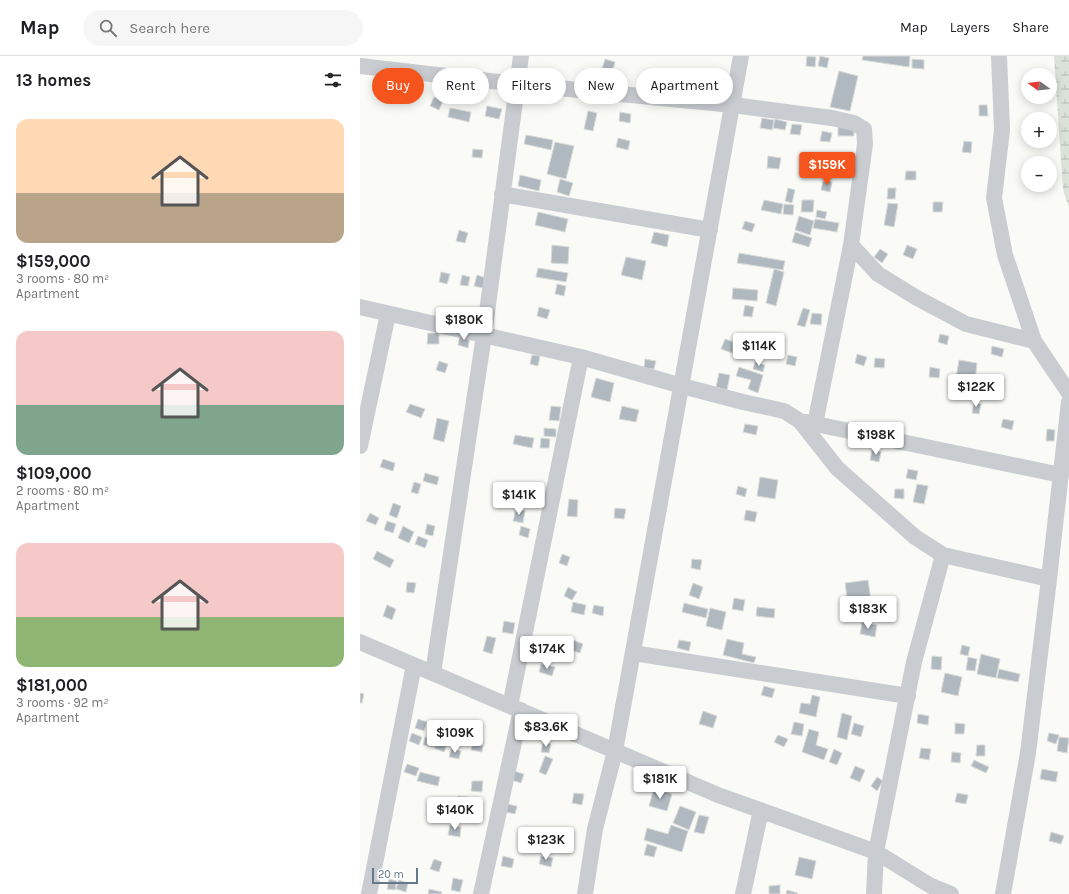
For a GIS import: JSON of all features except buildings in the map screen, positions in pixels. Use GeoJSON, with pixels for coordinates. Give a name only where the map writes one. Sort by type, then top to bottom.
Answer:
{"type":"FeatureCollection","features":[{"type":"Feature","properties":{"kind":"street"},"geometry":{"type":"LineString","coordinates":[[519,68],[521,56]]}},
{"type":"Feature","properties":{"kind":"street"},"geometry":{"type":"LineString","coordinates":[[586,894],[595,829],[615,751],[741,56]]}},
{"type":"Feature","properties":{"kind":"street"},"geometry":{"type":"LineString","coordinates":[[999,56],[1002,130],[994,198],[1005,255],[1034,340],[1069,393]]}},
{"type":"Feature","properties":{"kind":"street"},"geometry":{"type":"LineString","coordinates":[[360,66],[497,82]]}},
{"type":"Feature","properties":{"kind":"street"},"geometry":{"type":"LineString","coordinates":[[566,89],[733,105],[832,118],[854,123],[864,129],[865,144],[851,245],[808,423],[837,468],[915,537],[943,555],[1050,579]]}},
{"type":"Feature","properties":{"kind":"street"},"geometry":{"type":"LineString","coordinates":[[433,673],[484,335],[514,104]]}},
{"type":"Feature","properties":{"kind":"street"},"geometry":{"type":"LineString","coordinates":[[502,194],[710,230]]}},
{"type":"Feature","properties":{"kind":"street"},"geometry":{"type":"LineString","coordinates":[[851,245],[878,274],[917,298],[966,324],[1034,340]]}},
{"type":"Feature","properties":{"kind":"street"},"geometry":{"type":"LineString","coordinates":[[360,307],[581,357],[682,386],[784,411],[808,423],[1061,475]]}},
{"type":"Feature","properties":{"kind":"street"},"geometry":{"type":"LineString","coordinates":[[360,446],[388,314]]}},
{"type":"Feature","properties":{"kind":"street"},"geometry":{"type":"LineString","coordinates":[[481,894],[581,357]]}},
{"type":"Feature","properties":{"kind":"street"},"geometry":{"type":"LineString","coordinates":[[1003,894],[1028,753],[1050,579],[1069,402]]}},
{"type":"Feature","properties":{"kind":"street"},"geometry":{"type":"LineString","coordinates":[[874,894],[876,852],[914,662],[943,555]]}},
{"type":"Feature","properties":{"kind":"street"},"geometry":{"type":"LineString","coordinates":[[360,642],[718,795],[876,852],[931,886],[951,894]]}},
{"type":"Feature","properties":{"kind":"street"},"geometry":{"type":"LineString","coordinates":[[633,653],[908,696]]}},
{"type":"Feature","properties":{"kind":"street"},"geometry":{"type":"LineString","coordinates":[[369,894],[414,665]]}},
{"type":"Feature","properties":{"kind":"street"},"geometry":{"type":"LineString","coordinates":[[743,894],[761,810]]}},
{"type":"Feature","properties":{"kind":"green space"},"geometry":{"type":"Polygon","coordinates":[[[1054,56],[1069,56],[1069,207],[1063,190],[1057,101],[1057,68],[1055,68],[1054,56]]]}}]}
